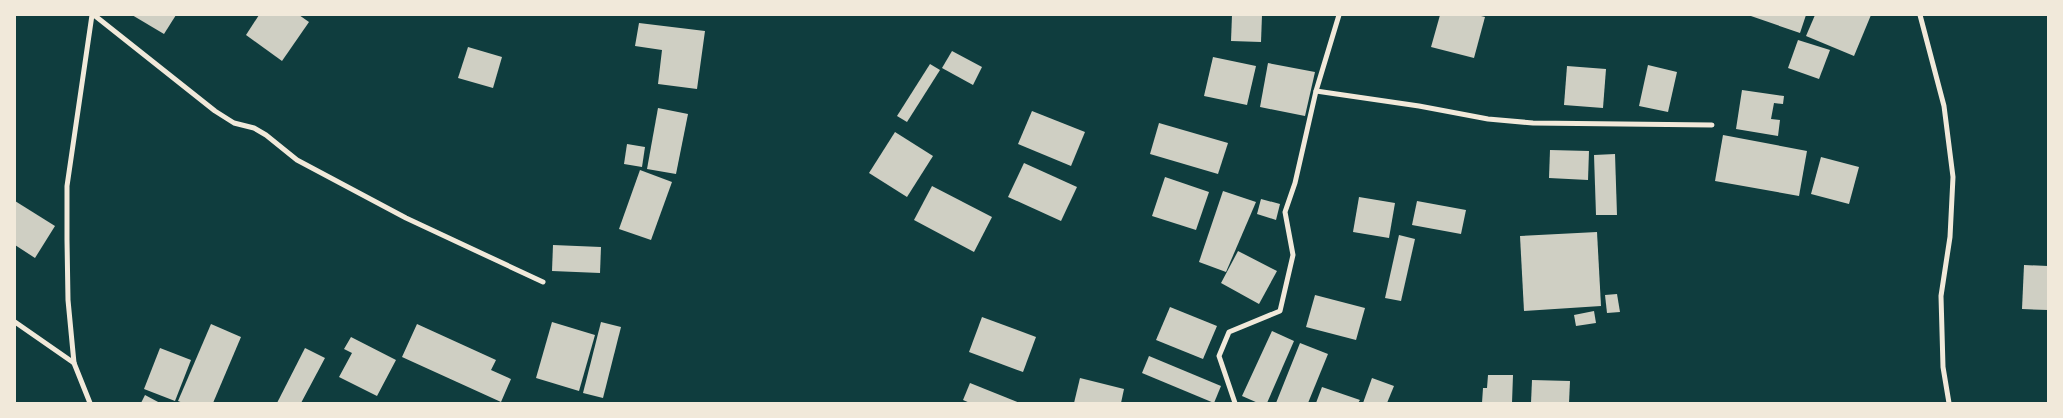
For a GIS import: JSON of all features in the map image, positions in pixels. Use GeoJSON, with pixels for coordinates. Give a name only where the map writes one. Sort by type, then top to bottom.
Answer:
{"type":"FeatureCollection","features":[{"type":"Feature","properties":{"kind":"street"},"geometry":{"type":"LineString","coordinates":[[90,403],[74,363],[68,300],[67,186],[93,15],[215,111],[234,123],[254,128],[266,135],[297,160],[406,218],[543,282]]}},
{"type":"Feature","properties":{"kind":"street"},"geometry":{"type":"LineString","coordinates":[[1235,403],[1218,356],[1229,332],[1280,311],[1293,255],[1285,212],[1295,183],[1316,91],[1338,15]]}},
{"type":"Feature","properties":{"kind":"street"},"geometry":{"type":"LineString","coordinates":[[1920,15],[1944,106],[1953,178],[1950,237],[1940,296],[1943,367],[1949,403]]}},
{"type":"Feature","properties":{"kind":"street"},"geometry":{"type":"LineString","coordinates":[[1316,91],[1419,106],[1488,119],[1533,123],[1712,125]]}},
{"type":"Feature","properties":{"kind":"street"},"geometry":{"type":"LineString","coordinates":[[15,322],[74,363]]}},
{"type":"Feature","properties":{"kind":"building"},"geometry":{"type":"Polygon","coordinates":[[[132,15],[176,15],[164,34],[132,15]]]}},
{"type":"Feature","properties":{"kind":"building"},"geometry":{"type":"Polygon","coordinates":[[[259,15],[299,15],[309,22],[282,61],[246,35],[259,15]]]}},
{"type":"Feature","properties":{"kind":"building"},"geometry":{"type":"Polygon","coordinates":[[[1232,15],[1262,15],[1261,42],[1231,41],[1232,15]]]}},
{"type":"Feature","properties":{"kind":"building"},"geometry":{"type":"Polygon","coordinates":[[[1440,15],[1477,15],[1485,17],[1474,58],[1431,47],[1440,15]]]}},
{"type":"Feature","properties":{"kind":"building"},"geometry":{"type":"Polygon","coordinates":[[[1748,15],[1806,15],[1800,33],[1748,15]]]}},
{"type":"Feature","properties":{"kind":"building"},"geometry":{"type":"Polygon","coordinates":[[[1815,15],[1871,15],[1854,56],[1806,36],[1815,15]]]}},
{"type":"Feature","properties":{"kind":"building"},"geometry":{"type":"Polygon","coordinates":[[[639,23],[705,31],[697,89],[658,84],[662,50],[635,46],[639,23]]]}},
{"type":"Feature","properties":{"kind":"building"},"geometry":{"type":"Polygon","coordinates":[[[1798,40],[1830,50],[1819,79],[1788,68],[1798,40]]]}},
{"type":"Feature","properties":{"kind":"building"},"geometry":{"type":"Polygon","coordinates":[[[468,47],[502,57],[493,88],[458,78],[468,47]]]}},
{"type":"Feature","properties":{"kind":"building"},"geometry":{"type":"Polygon","coordinates":[[[952,51],[982,67],[973,85],[942,68],[952,51]]]}},
{"type":"Feature","properties":{"kind":"building"},"geometry":{"type":"Polygon","coordinates":[[[1213,57],[1256,66],[1247,105],[1204,96],[1213,57]]]}},
{"type":"Feature","properties":{"kind":"building"},"geometry":{"type":"Polygon","coordinates":[[[1268,63],[1315,72],[1305,116],[1260,107],[1268,63]]]}},
{"type":"Feature","properties":{"kind":"building"},"geometry":{"type":"Polygon","coordinates":[[[930,64],[940,70],[907,122],[897,116],[930,64]]]}},
{"type":"Feature","properties":{"kind":"building"},"geometry":{"type":"Polygon","coordinates":[[[1648,65],[1677,72],[1668,112],[1639,106],[1648,65]]]}},
{"type":"Feature","properties":{"kind":"building"},"geometry":{"type":"Polygon","coordinates":[[[1567,66],[1606,69],[1603,108],[1564,105],[1567,66]]]}},
{"type":"Feature","properties":{"kind":"building"},"geometry":{"type":"Polygon","coordinates":[[[1742,90],[1784,96],[1783,104],[1774,103],[1771,119],[1780,120],[1778,136],[1736,129],[1742,90]]]}},
{"type":"Feature","properties":{"kind":"building"},"geometry":{"type":"Polygon","coordinates":[[[658,108],[688,114],[676,174],[647,169],[658,108]]]}},
{"type":"Feature","properties":{"kind":"building"},"geometry":{"type":"Polygon","coordinates":[[[1032,111],[1085,132],[1071,166],[1018,144],[1032,111]]]}},
{"type":"Feature","properties":{"kind":"building"},"geometry":{"type":"Polygon","coordinates":[[[1159,123],[1228,143],[1218,174],[1150,154],[1159,123]]]}},
{"type":"Feature","properties":{"kind":"building"},"geometry":{"type":"Polygon","coordinates":[[[895,132],[933,156],[907,197],[869,173],[895,132]]]}},
{"type":"Feature","properties":{"kind":"building"},"geometry":{"type":"Polygon","coordinates":[[[1723,135],[1807,151],[1799,196],[1715,181],[1723,135]]]}},
{"type":"Feature","properties":{"kind":"building"},"geometry":{"type":"Polygon","coordinates":[[[627,144],[645,147],[642,167],[624,164],[627,144]]]}},
{"type":"Feature","properties":{"kind":"building"},"geometry":{"type":"Polygon","coordinates":[[[1550,150],[1589,151],[1588,180],[1549,178],[1550,150]]]}},
{"type":"Feature","properties":{"kind":"building"},"geometry":{"type":"Polygon","coordinates":[[[1615,154],[1617,215],[1596,215],[1594,155],[1615,154]]]}},
{"type":"Feature","properties":{"kind":"building"},"geometry":{"type":"Polygon","coordinates":[[[1821,157],[1859,167],[1849,204],[1811,194],[1821,157]]]}},
{"type":"Feature","properties":{"kind":"building"},"geometry":{"type":"Polygon","coordinates":[[[1024,163],[1077,187],[1061,221],[1008,197],[1024,163]]]}},
{"type":"Feature","properties":{"kind":"building"},"geometry":{"type":"Polygon","coordinates":[[[640,170],[672,182],[651,240],[619,229],[640,170]]]}},
{"type":"Feature","properties":{"kind":"building"},"geometry":{"type":"Polygon","coordinates":[[[1165,177],[1209,192],[1196,230],[1152,216],[1165,177]]]}},
{"type":"Feature","properties":{"kind":"building"},"geometry":{"type":"Polygon","coordinates":[[[932,186],[992,217],[974,252],[914,220],[932,186]]]}},
{"type":"Feature","properties":{"kind":"building"},"geometry":{"type":"Polygon","coordinates":[[[1223,191],[1256,202],[1226,272],[1199,262],[1223,191]]]}},
{"type":"Feature","properties":{"kind":"building"},"geometry":{"type":"Polygon","coordinates":[[[1359,197],[1395,203],[1389,238],[1353,232],[1359,197]]]}},
{"type":"Feature","properties":{"kind":"building"},"geometry":{"type":"Polygon","coordinates":[[[1261,199],[1280,204],[1276,220],[1257,214],[1261,199]]]}},
{"type":"Feature","properties":{"kind":"building"},"geometry":{"type":"Polygon","coordinates":[[[15,201],[55,226],[35,258],[15,245],[15,201]]]}},
{"type":"Feature","properties":{"kind":"building"},"geometry":{"type":"Polygon","coordinates":[[[1417,201],[1466,210],[1461,234],[1412,225],[1417,201]]]}},
{"type":"Feature","properties":{"kind":"building"},"geometry":{"type":"Polygon","coordinates":[[[1597,232],[1601,306],[1524,311],[1520,236],[1597,232]]]}},
{"type":"Feature","properties":{"kind":"building"},"geometry":{"type":"Polygon","coordinates":[[[1399,235],[1415,239],[1401,301],[1385,298],[1399,235]]]}},
{"type":"Feature","properties":{"kind":"building"},"geometry":{"type":"Polygon","coordinates":[[[553,245],[601,247],[600,273],[552,271],[553,245]]]}},
{"type":"Feature","properties":{"kind":"building"},"geometry":{"type":"Polygon","coordinates":[[[1238,251],[1277,271],[1259,304],[1221,283],[1238,251]]]}},
{"type":"Feature","properties":{"kind":"building"},"geometry":{"type":"Polygon","coordinates":[[[2024,265],[2048,266],[2048,310],[2022,309],[2024,265]]]}},
{"type":"Feature","properties":{"kind":"building"},"geometry":{"type":"Polygon","coordinates":[[[1617,294],[1620,312],[1607,313],[1605,295],[1617,294]]]}},
{"type":"Feature","properties":{"kind":"building"},"geometry":{"type":"Polygon","coordinates":[[[1315,295],[1365,308],[1356,340],[1306,327],[1315,295]]]}},
{"type":"Feature","properties":{"kind":"building"},"geometry":{"type":"Polygon","coordinates":[[[1170,307],[1217,326],[1203,359],[1156,340],[1170,307]]]}},
{"type":"Feature","properties":{"kind":"building"},"geometry":{"type":"Polygon","coordinates":[[[1594,311],[1596,323],[1576,326],[1574,315],[1594,311]]]}},
{"type":"Feature","properties":{"kind":"building"},"geometry":{"type":"Polygon","coordinates":[[[982,317],[1036,337],[1023,372],[969,352],[982,317]]]}},
{"type":"Feature","properties":{"kind":"building"},"geometry":{"type":"Polygon","coordinates":[[[552,322],[595,335],[579,391],[536,378],[552,322]]]}},
{"type":"Feature","properties":{"kind":"building"},"geometry":{"type":"Polygon","coordinates":[[[601,322],[621,327],[603,398],[583,393],[601,322]]]}},
{"type":"Feature","properties":{"kind":"building"},"geometry":{"type":"Polygon","coordinates":[[[211,324],[241,337],[213,403],[183,403],[178,401],[211,324]]]}},
{"type":"Feature","properties":{"kind":"building"},"geometry":{"type":"Polygon","coordinates":[[[417,324],[496,360],[491,370],[511,379],[501,402],[402,357],[417,324]]]}},
{"type":"Feature","properties":{"kind":"building"},"geometry":{"type":"Polygon","coordinates":[[[1272,331],[1294,341],[1267,403],[1258,403],[1242,396],[1272,331]]]}},
{"type":"Feature","properties":{"kind":"building"},"geometry":{"type":"Polygon","coordinates":[[[351,337],[396,360],[377,396],[339,377],[352,353],[344,349],[351,337]]]}},
{"type":"Feature","properties":{"kind":"building"},"geometry":{"type":"Polygon","coordinates":[[[1300,343],[1328,354],[1308,403],[1276,403],[1300,343]]]}},
{"type":"Feature","properties":{"kind":"building"},"geometry":{"type":"Polygon","coordinates":[[[160,348],[191,360],[175,401],[144,389],[160,348]]]}},
{"type":"Feature","properties":{"kind":"building"},"geometry":{"type":"Polygon","coordinates":[[[305,348],[325,358],[301,403],[277,403],[305,348]]]}},
{"type":"Feature","properties":{"kind":"building"},"geometry":{"type":"Polygon","coordinates":[[[1149,356],[1221,386],[1214,403],[1142,373],[1149,356]]]}},
{"type":"Feature","properties":{"kind":"building"},"geometry":{"type":"Polygon","coordinates":[[[1488,375],[1513,375],[1512,403],[1482,403],[1483,388],[1487,388],[1488,375]]]}},
{"type":"Feature","properties":{"kind":"building"},"geometry":{"type":"Polygon","coordinates":[[[1080,378],[1124,389],[1121,403],[1074,403],[1080,378]]]}},
{"type":"Feature","properties":{"kind":"building"},"geometry":{"type":"Polygon","coordinates":[[[1372,378],[1394,386],[1387,403],[1363,403],[1372,378]]]}},
{"type":"Feature","properties":{"kind":"building"},"geometry":{"type":"Polygon","coordinates":[[[1532,380],[1570,381],[1569,403],[1531,403],[1532,380]]]}},
{"type":"Feature","properties":{"kind":"building"},"geometry":{"type":"Polygon","coordinates":[[[970,383],[1020,403],[970,403],[963,400],[970,383]]]}},
{"type":"Feature","properties":{"kind":"building"},"geometry":{"type":"Polygon","coordinates":[[[1322,387],[1360,400],[1358,403],[1316,403],[1322,387]]]}},
{"type":"Feature","properties":{"kind":"building"},"geometry":{"type":"Polygon","coordinates":[[[145,395],[160,403],[141,403],[145,395]]]}}]}
